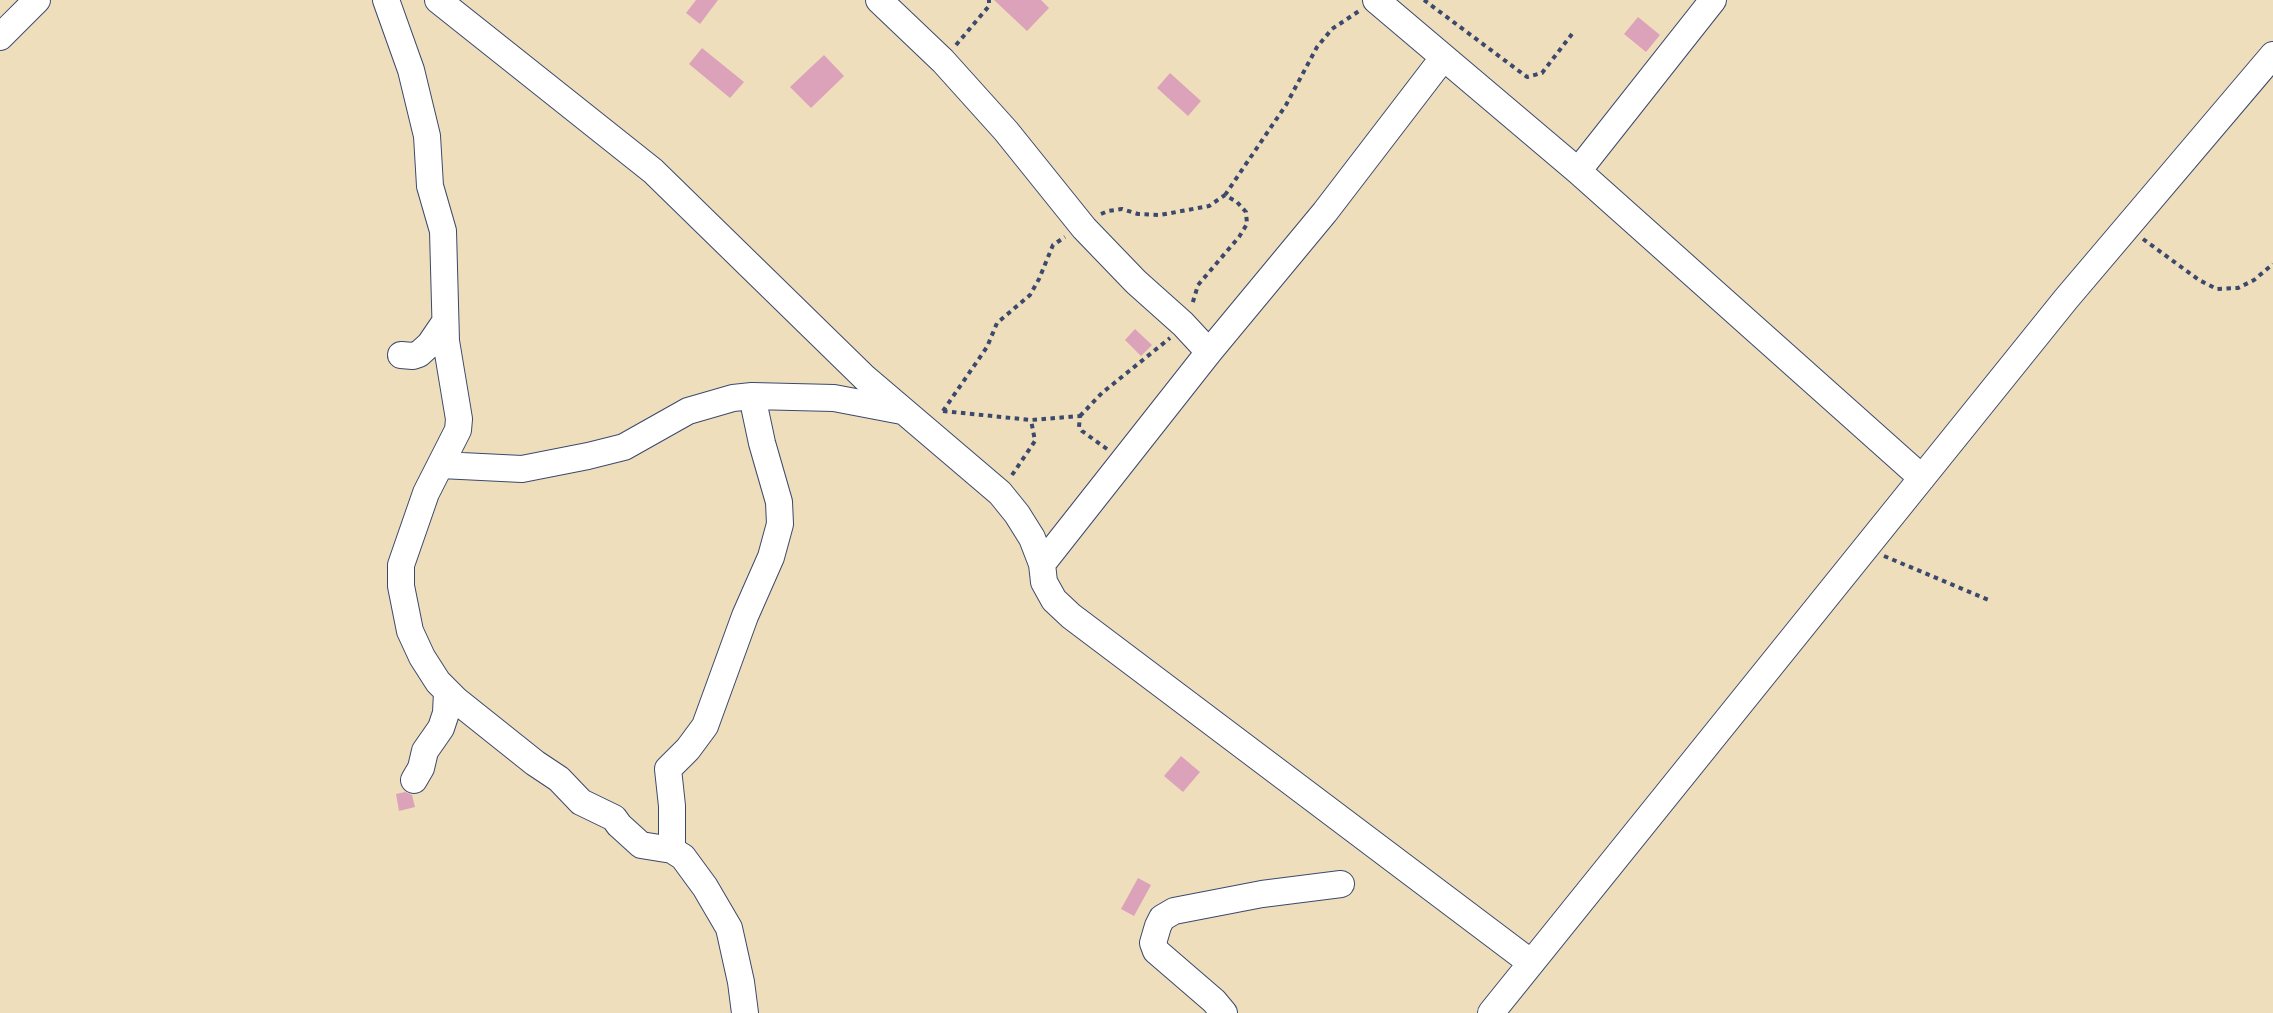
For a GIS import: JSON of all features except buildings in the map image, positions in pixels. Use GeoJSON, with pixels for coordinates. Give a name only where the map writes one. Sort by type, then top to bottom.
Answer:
{"type":"FeatureCollection","features":[{"type":"Feature","properties":{"kind":"street"},"geometry":{"type":"LineString","coordinates":[[0,37],[37,0]]}},
{"type":"Feature","properties":{"kind":"street"},"geometry":{"type":"LineString","coordinates":[[386,0],[411,70],[427,136],[430,186],[443,231],[445,322],[448,356],[459,419],[458,430],[426,493],[404,551],[400,574],[414,642],[438,682],[447,692],[535,763],[559,779],[581,802],[615,818],[619,825],[641,845],[672,850],[683,857],[705,887],[729,928],[741,982],[745,1013]]}},
{"type":"Feature","properties":{"kind":"street"},"geometry":{"type":"LineString","coordinates":[[438,0],[653,171],[865,378],[1000,492],[1032,538],[1042,564],[1044,582],[1054,600],[1071,615],[1530,962]]}},
{"type":"Feature","properties":{"kind":"street"},"geometry":{"type":"LineString","coordinates":[[879,0],[943,61],[1006,131],[1084,228],[1209,352]]}},
{"type":"Feature","properties":{"kind":"street"},"geometry":{"type":"LineString","coordinates":[[1578,171],[1713,0]]}},
{"type":"Feature","properties":{"kind":"street"},"geometry":{"type":"LineString","coordinates":[[1371,3],[1443,58],[1578,171],[1922,478]]}},
{"type":"Feature","properties":{"kind":"street"},"geometry":{"type":"LineString","coordinates":[[1491,1013],[2066,299],[2273,55]]}},
{"type":"Feature","properties":{"kind":"street"},"geometry":{"type":"LineString","coordinates":[[1042,564],[1209,352],[1325,212],[1443,58]]}},
{"type":"Feature","properties":{"kind":"street"},"geometry":{"type":"LineString","coordinates":[[401,355],[419,354],[430,344],[445,322]]}},
{"type":"Feature","properties":{"kind":"street"},"geometry":{"type":"LineString","coordinates":[[441,465],[522,469],[568,461],[624,447],[688,411],[733,398],[752,396],[834,398],[905,412]]}},
{"type":"Feature","properties":{"kind":"street"},"geometry":{"type":"LineString","coordinates":[[672,850],[672,806],[668,769],[688,749],[705,726],[744,616],[771,557],[780,524],[779,502],[762,443],[752,396]]}},
{"type":"Feature","properties":{"kind":"street"},"geometry":{"type":"LineString","coordinates":[[414,780],[421,768],[425,751],[441,728],[446,713],[447,692]]}},
{"type":"Feature","properties":{"kind":"street"},"geometry":{"type":"LineString","coordinates":[[1224,1013],[1214,1001],[1156,951],[1153,943],[1162,918],[1174,910],[1262,894],[1341,884]]}},
{"type":"Feature","properties":{"kind":"path"},"geometry":{"type":"LineString","coordinates":[[943,61],[988,6],[989,0]]}},
{"type":"Feature","properties":{"kind":"path"},"geometry":{"type":"LineString","coordinates":[[1424,0],[1527,77],[1542,73],[1572,34]]}},
{"type":"Feature","properties":{"kind":"path"},"geometry":{"type":"LineString","coordinates":[[943,411],[987,347],[997,323],[1030,295],[1053,245],[1084,228],[1095,218],[1108,211],[1122,209],[1138,214],[1160,215],[1209,206],[1226,195],[1286,105],[1317,47],[1332,29],[1371,3]]}},
{"type":"Feature","properties":{"kind":"path"},"geometry":{"type":"LineString","coordinates":[[1226,195],[1246,212]]}},
{"type":"Feature","properties":{"kind":"path"},"geometry":{"type":"LineString","coordinates":[[2128,228],[2199,280],[2217,289],[2238,288],[2254,280],[2273,264]]}},
{"type":"Feature","properties":{"kind":"path"},"geometry":{"type":"LineString","coordinates":[[905,412],[943,411],[1031,420],[1080,416],[1078,427],[1086,436],[1125,461]]}},
{"type":"Feature","properties":{"kind":"path"},"geometry":{"type":"LineString","coordinates":[[1000,492],[1035,441],[1031,420]]}},
{"type":"Feature","properties":{"kind":"path"},"geometry":{"type":"LineString","coordinates":[[1864,549],[1903,562],[1991,601]]}}]}
